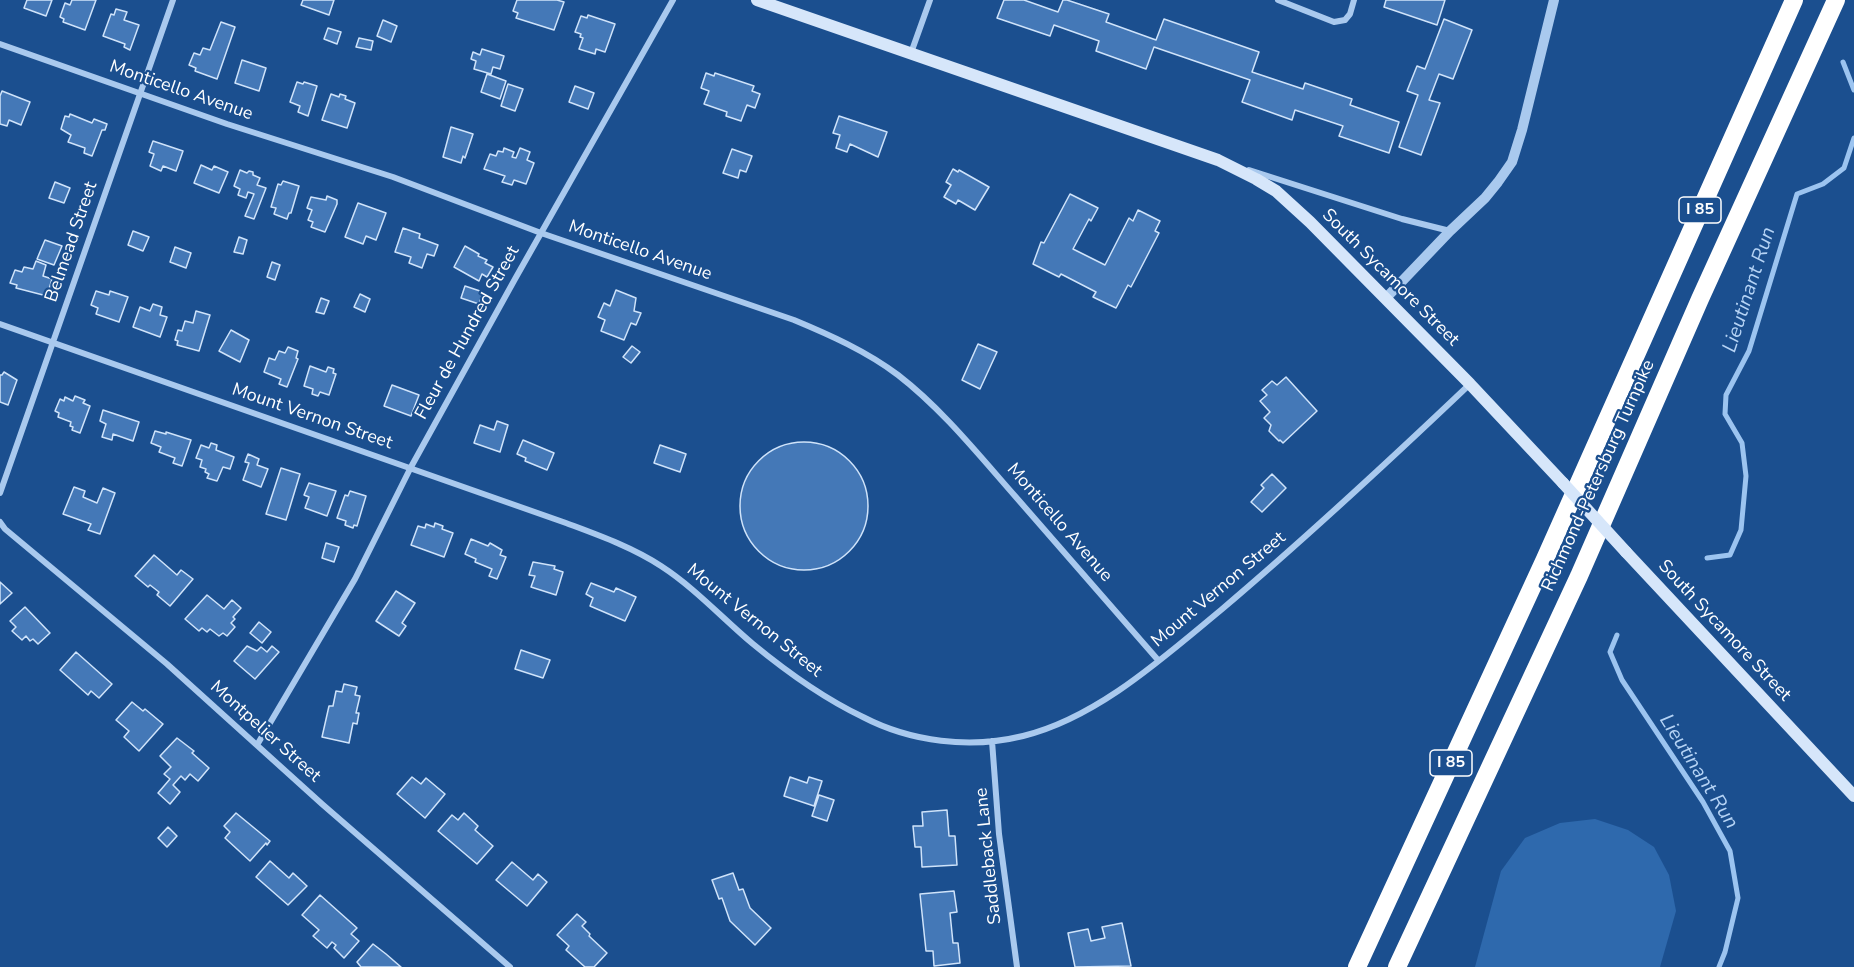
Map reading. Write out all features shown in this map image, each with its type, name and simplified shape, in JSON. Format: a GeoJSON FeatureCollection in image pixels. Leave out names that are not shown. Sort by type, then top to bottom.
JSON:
{"type":"FeatureCollection","features":[{"type":"Feature","properties":{"kind":"highway","name":"Richmond-Petersburg Turnpike"},"geometry":{"type":"LineString","coordinates":[[1358,967],[1540,570],[1794,0]]}},
{"type":"Feature","properties":{"kind":"highway","name":"Richmond-Petersburg Turnpike"},"geometry":{"type":"LineString","coordinates":[[1396,967],[1579,576],[1836,0]]}},
{"type":"Feature","properties":{"kind":"main road","name":"South Sycamore Street"},"geometry":{"type":"LineString","coordinates":[[757,0],[1218,160],[1276,191],[1386,298],[1538,455],[1854,796]]}},
{"type":"Feature","properties":{"kind":"street","name":"Belmead Street"},"geometry":{"type":"LineString","coordinates":[[0,493],[173,0]]}},
{"type":"Feature","properties":{"kind":"street","name":"Fleur de Hundred Street"},"geometry":{"type":"LineString","coordinates":[[257,745],[355,579],[411,467],[673,0]]}},
{"type":"Feature","properties":{"kind":"street"},"geometry":{"type":"LineString","coordinates":[[911,53],[930,0]]}},
{"type":"Feature","properties":{"kind":"street"},"geometry":{"type":"LineString","coordinates":[[1278,0],[1334,22],[1345,20],[1350,14],[1354,0]]}},
{"type":"Feature","properties":{"kind":"street"},"geometry":{"type":"LineString","coordinates":[[1386,298],[1492,190],[1512,162],[1554,0]]}},
{"type":"Feature","properties":{"kind":"street","name":"Monticello Avenue"},"geometry":{"type":"LineString","coordinates":[[0,44],[227,124],[393,177],[541,233],[794,320],[844,342],[897,374],[931,403],[1158,660]]}},
{"type":"Feature","properties":{"kind":"street"},"geometry":{"type":"LineString","coordinates":[[1218,160],[1402,219],[1450,231]]}},
{"type":"Feature","properties":{"kind":"street","name":"Mount Vernon Street"},"geometry":{"type":"LineString","coordinates":[[0,324],[411,467],[566,523],[643,555],[692,588],[752,643],[787,671],[834,702],[866,719],[906,734],[936,741],[992,741],[1023,736],[1051,727],[1117,692],[1278,562],[1470,384]]}},
{"type":"Feature","properties":{"kind":"street","name":"Montpelier Street"},"geometry":{"type":"LineString","coordinates":[[0,522],[5,529],[167,664],[510,967]]}},
{"type":"Feature","properties":{"kind":"street","name":"Saddleback Lane"},"geometry":{"type":"LineString","coordinates":[[992,741],[999,834],[1017,967]]}},
{"type":"Feature","properties":{"kind":"shaded area"},"geometry":{"type":"Polygon","coordinates":[[[1595,819],[1628,830],[1654,847],[1669,875],[1676,911],[1660,967],[1475,967],[1501,871],[1525,838],[1560,823],[1595,819]]]}},
{"type":"Feature","properties":{"kind":"building"},"geometry":{"type":"Polygon","coordinates":[[[27,0],[52,0],[46,16],[24,8],[27,0]]]}},
{"type":"Feature","properties":{"kind":"building"},"geometry":{"type":"Polygon","coordinates":[[[72,0],[96,0],[85,30],[63,22],[64,19],[60,17],[65,3],[70,5],[72,0]]]}},
{"type":"Feature","properties":{"kind":"building"},"geometry":{"type":"Polygon","coordinates":[[[303,0],[334,0],[329,15],[301,5],[303,0]]]}},
{"type":"Feature","properties":{"kind":"building"},"geometry":{"type":"Polygon","coordinates":[[[517,0],[564,2],[554,30],[516,18],[518,13],[513,11],[517,0]]]}},
{"type":"Feature","properties":{"kind":"building"},"geometry":{"type":"Polygon","coordinates":[[[1004,0],[1024,0],[1058,12],[1063,0],[1067,0],[1109,14],[1106,22],[1156,40],[1164,19],[1259,52],[1252,72],[1303,89],[1305,83],[1352,99],[1350,105],[1399,122],[1389,153],[1339,136],[1343,126],[1295,110],[1292,120],[1242,102],[1250,80],[1154,47],[1146,69],[1096,51],[1099,41],[1054,25],[1050,36],[997,18],[1004,0]]]}},
{"type":"Feature","properties":{"kind":"building"},"geometry":{"type":"Polygon","coordinates":[[[1386,0],[1445,0],[1437,25],[1384,7],[1386,0]]]}},
{"type":"Feature","properties":{"kind":"building"},"geometry":{"type":"Polygon","coordinates":[[[116,9],[127,12],[124,20],[139,25],[130,50],[124,47],[125,44],[103,36],[111,14],[114,15],[116,9]]]}},
{"type":"Feature","properties":{"kind":"building"},"geometry":{"type":"Polygon","coordinates":[[[588,15],[615,24],[605,52],[596,49],[595,54],[579,49],[583,38],[580,37],[581,34],[575,32],[581,16],[587,18],[588,15]]]}},
{"type":"Feature","properties":{"kind":"building"},"geometry":{"type":"Polygon","coordinates":[[[1444,19],[1472,30],[1453,79],[1439,74],[1429,100],[1440,103],[1421,155],[1399,147],[1418,95],[1407,91],[1417,66],[1425,69],[1444,19]]]}},
{"type":"Feature","properties":{"kind":"building"},"geometry":{"type":"Polygon","coordinates":[[[383,20],[397,26],[391,42],[377,36],[383,20]]]}},
{"type":"Feature","properties":{"kind":"building"},"geometry":{"type":"Polygon","coordinates":[[[221,22],[235,27],[217,79],[195,71],[196,68],[189,65],[194,53],[200,55],[203,48],[210,50],[221,22]]]}},
{"type":"Feature","properties":{"kind":"building"},"geometry":{"type":"Polygon","coordinates":[[[328,28],[341,32],[337,44],[324,39],[328,28]]]}},
{"type":"Feature","properties":{"kind":"building"},"geometry":{"type":"Polygon","coordinates":[[[359,38],[373,41],[371,50],[356,47],[359,38]]]}},
{"type":"Feature","properties":{"kind":"building"},"geometry":{"type":"Polygon","coordinates":[[[482,49],[504,56],[500,69],[493,67],[491,74],[474,69],[476,61],[471,59],[473,52],[480,55],[482,49]]]}},
{"type":"Feature","properties":{"kind":"building"},"geometry":{"type":"Polygon","coordinates":[[[242,60],[266,68],[259,91],[235,83],[242,60]]]}},
{"type":"Feature","properties":{"kind":"building"},"geometry":{"type":"Polygon","coordinates":[[[706,73],[714,76],[715,73],[754,86],[752,91],[760,94],[755,108],[747,105],[741,121],[726,116],[727,112],[704,104],[709,91],[701,88],[706,73]]]}},
{"type":"Feature","properties":{"kind":"building"},"geometry":{"type":"Polygon","coordinates":[[[487,74],[506,81],[500,99],[481,92],[487,74]]]}},
{"type":"Feature","properties":{"kind":"building"},"geometry":{"type":"Polygon","coordinates":[[[297,82],[317,86],[308,116],[298,112],[300,106],[290,102],[297,82]]]}},
{"type":"Feature","properties":{"kind":"building"},"geometry":{"type":"Polygon","coordinates":[[[508,84],[523,89],[515,111],[501,106],[508,84]]]}},
{"type":"Feature","properties":{"kind":"building"},"geometry":{"type":"Polygon","coordinates":[[[575,86],[594,93],[588,109],[569,102],[575,86]]]}},
{"type":"Feature","properties":{"kind":"building"},"geometry":{"type":"Polygon","coordinates":[[[2,91],[30,102],[21,125],[9,120],[7,126],[0,124],[2,91]]]}},
{"type":"Feature","properties":{"kind":"building"},"geometry":{"type":"Polygon","coordinates":[[[331,94],[339,97],[340,94],[346,96],[345,99],[355,103],[347,128],[322,120],[331,94]]]}},
{"type":"Feature","properties":{"kind":"building"},"geometry":{"type":"Polygon","coordinates":[[[70,114],[92,123],[94,119],[107,124],[105,130],[102,130],[92,156],[84,153],[85,148],[68,142],[71,135],[61,129],[65,116],[69,117],[70,114]]]}},
{"type":"Feature","properties":{"kind":"building"},"geometry":{"type":"Polygon","coordinates":[[[839,116],[887,132],[878,157],[850,144],[847,152],[836,148],[840,135],[833,133],[839,116]]]}},
{"type":"Feature","properties":{"kind":"building"},"geometry":{"type":"Polygon","coordinates":[[[451,127],[473,134],[461,163],[443,157],[451,127]]]}},
{"type":"Feature","properties":{"kind":"building"},"geometry":{"type":"Polygon","coordinates":[[[153,141],[183,151],[176,171],[163,166],[161,171],[150,166],[154,154],[149,152],[153,141]]]}},
{"type":"Feature","properties":{"kind":"building"},"geometry":{"type":"Polygon","coordinates":[[[504,148],[514,152],[512,157],[516,158],[520,148],[530,152],[527,160],[534,163],[526,184],[514,180],[512,185],[502,182],[505,176],[484,169],[490,154],[496,156],[498,151],[503,152],[504,148]]]}},
{"type":"Feature","properties":{"kind":"building"},"geometry":{"type":"Polygon","coordinates":[[[732,149],[752,156],[746,172],[740,170],[738,178],[723,173],[732,149]]]}},
{"type":"Feature","properties":{"kind":"building"},"geometry":{"type":"Polygon","coordinates":[[[201,165],[212,170],[214,166],[228,172],[219,193],[194,183],[201,165]]]}},
{"type":"Feature","properties":{"kind":"building"},"geometry":{"type":"Polygon","coordinates":[[[953,169],[989,187],[975,210],[958,200],[956,204],[944,197],[951,185],[946,182],[953,169]]]}},
{"type":"Feature","properties":{"kind":"building"},"geometry":{"type":"Polygon","coordinates":[[[240,170],[247,173],[253,172],[253,175],[260,178],[257,185],[266,188],[254,219],[245,216],[254,194],[248,192],[246,198],[238,195],[240,189],[234,186],[240,170]]]}},
{"type":"Feature","properties":{"kind":"building"},"geometry":{"type":"Polygon","coordinates":[[[283,181],[299,186],[287,219],[274,214],[276,208],[271,207],[278,184],[281,185],[283,181]]]}},
{"type":"Feature","properties":{"kind":"building"},"geometry":{"type":"Polygon","coordinates":[[[55,182],[70,188],[64,203],[49,198],[55,182]]]}},
{"type":"Feature","properties":{"kind":"building"},"geometry":{"type":"Polygon","coordinates":[[[1070,194],[1098,208],[1091,221],[1089,219],[1073,249],[1105,265],[1129,218],[1133,221],[1138,210],[1160,221],[1155,231],[1159,233],[1131,287],[1128,285],[1116,308],[1093,297],[1096,292],[1061,274],[1059,277],[1033,264],[1041,242],[1044,243],[1070,194]]]}},
{"type":"Feature","properties":{"kind":"building"},"geometry":{"type":"Polygon","coordinates":[[[327,196],[337,200],[337,204],[325,232],[311,227],[313,222],[308,220],[312,210],[307,208],[311,197],[326,200],[327,196]]]}},
{"type":"Feature","properties":{"kind":"building"},"geometry":{"type":"Polygon","coordinates":[[[358,203],[386,213],[376,240],[366,236],[363,244],[345,237],[358,203]]]}},
{"type":"Feature","properties":{"kind":"building"},"geometry":{"type":"Polygon","coordinates":[[[403,228],[420,234],[419,238],[438,245],[434,256],[427,254],[422,268],[409,263],[411,257],[395,252],[403,228]]]}},
{"type":"Feature","properties":{"kind":"building"},"geometry":{"type":"Polygon","coordinates":[[[133,231],[149,237],[143,251],[128,245],[133,231]]]}},
{"type":"Feature","properties":{"kind":"building"},"geometry":{"type":"Polygon","coordinates":[[[239,237],[247,240],[243,254],[234,252],[239,237]]]}},
{"type":"Feature","properties":{"kind":"building"},"geometry":{"type":"Polygon","coordinates":[[[45,240],[62,246],[54,265],[37,259],[45,240]]]}},
{"type":"Feature","properties":{"kind":"building"},"geometry":{"type":"Polygon","coordinates":[[[465,246],[487,260],[485,263],[493,267],[487,277],[482,274],[479,281],[454,267],[465,246]]]}},
{"type":"Feature","properties":{"kind":"building"},"geometry":{"type":"Polygon","coordinates":[[[175,247],[191,253],[186,268],[170,262],[175,247]]]}},
{"type":"Feature","properties":{"kind":"building"},"geometry":{"type":"Polygon","coordinates":[[[36,261],[46,265],[43,276],[52,279],[47,296],[16,288],[17,285],[10,283],[15,270],[22,272],[24,267],[33,269],[36,261]]]}},
{"type":"Feature","properties":{"kind":"building"},"geometry":{"type":"Polygon","coordinates":[[[272,262],[280,265],[275,280],[267,277],[272,262]]]}},
{"type":"Feature","properties":{"kind":"building"},"geometry":{"type":"Polygon","coordinates":[[[465,286],[483,292],[479,304],[461,298],[465,286]]]}},
{"type":"Feature","properties":{"kind":"building"},"geometry":{"type":"Polygon","coordinates":[[[616,290],[636,298],[634,311],[641,313],[636,325],[631,323],[624,340],[601,331],[605,320],[598,317],[604,303],[610,306],[616,290]]]}},
{"type":"Feature","properties":{"kind":"building"},"geometry":{"type":"Polygon","coordinates":[[[96,291],[109,295],[110,291],[128,297],[119,322],[96,314],[98,308],[91,305],[96,291]]]}},
{"type":"Feature","properties":{"kind":"building"},"geometry":{"type":"Polygon","coordinates":[[[360,294],[370,299],[365,312],[354,307],[360,294]]]}},
{"type":"Feature","properties":{"kind":"building"},"geometry":{"type":"Polygon","coordinates":[[[321,298],[329,301],[324,314],[316,312],[321,298]]]}},
{"type":"Feature","properties":{"kind":"building"},"geometry":{"type":"Polygon","coordinates":[[[153,304],[162,307],[160,315],[167,317],[160,337],[133,327],[140,307],[150,311],[153,304]]]}},
{"type":"Feature","properties":{"kind":"building"},"geometry":{"type":"Polygon","coordinates":[[[196,311],[210,315],[199,351],[177,345],[178,341],[175,340],[178,330],[182,331],[185,321],[193,323],[196,311]]]}},
{"type":"Feature","properties":{"kind":"building"},"geometry":{"type":"Polygon","coordinates":[[[231,330],[249,340],[240,362],[219,351],[231,330]]]}},
{"type":"Feature","properties":{"kind":"building"},"geometry":{"type":"Polygon","coordinates":[[[978,344],[997,352],[980,389],[962,380],[978,344]]]}},
{"type":"Feature","properties":{"kind":"building"},"geometry":{"type":"Polygon","coordinates":[[[632,346],[640,352],[631,363],[623,357],[632,346]]]}},
{"type":"Feature","properties":{"kind":"building"},"geometry":{"type":"Polygon","coordinates":[[[288,347],[298,351],[296,358],[298,359],[287,387],[279,384],[281,379],[264,372],[269,358],[275,360],[279,351],[285,353],[288,347]]]}},
{"type":"Feature","properties":{"kind":"building"},"geometry":{"type":"Polygon","coordinates":[[[310,366],[326,372],[328,367],[334,369],[333,373],[336,374],[329,395],[320,392],[318,396],[312,394],[313,389],[304,386],[310,366]]]}},
{"type":"Feature","properties":{"kind":"building"},"geometry":{"type":"Polygon","coordinates":[[[4,372],[17,380],[8,405],[0,402],[0,375],[4,372]]]}},
{"type":"Feature","properties":{"kind":"building"},"geometry":{"type":"Polygon","coordinates":[[[1286,377],[1317,411],[1283,443],[1269,431],[1271,425],[1264,418],[1270,412],[1260,401],[1267,395],[1262,390],[1272,381],[1277,385],[1286,377]]]}},
{"type":"Feature","properties":{"kind":"building"},"geometry":{"type":"Polygon","coordinates":[[[392,385],[419,395],[411,416],[384,406],[392,385]]]}},
{"type":"Feature","properties":{"kind":"building"},"geometry":{"type":"Polygon","coordinates":[[[75,396],[85,400],[83,403],[90,406],[80,433],[72,430],[71,422],[58,417],[59,413],[55,411],[60,399],[64,401],[65,397],[73,401],[75,396]]]}},
{"type":"Feature","properties":{"kind":"building"},"geometry":{"type":"Polygon","coordinates":[[[103,410],[139,422],[133,441],[113,434],[112,440],[102,437],[106,424],[100,421],[103,410]]]}},
{"type":"Feature","properties":{"kind":"building"},"geometry":{"type":"Polygon","coordinates":[[[497,421],[508,425],[500,452],[474,443],[480,425],[494,430],[497,421]]]}},
{"type":"Feature","properties":{"kind":"building"},"geometry":{"type":"Polygon","coordinates":[[[155,431],[191,440],[182,466],[173,463],[175,458],[159,452],[161,447],[151,443],[155,431]]]}},
{"type":"Feature","properties":{"kind":"building"},"geometry":{"type":"Polygon","coordinates":[[[523,440],[554,453],[547,470],[525,461],[526,458],[517,454],[523,440]]]}},
{"type":"Feature","properties":{"kind":"building"},"geometry":{"type":"Polygon","coordinates":[[[804,442],[829,447],[849,461],[863,481],[868,506],[863,531],[849,551],[829,565],[804,570],[779,565],[759,551],[745,531],[740,506],[745,481],[759,461],[779,447],[804,442]]]}},
{"type":"Feature","properties":{"kind":"building"},"geometry":{"type":"Polygon","coordinates":[[[211,443],[217,445],[216,450],[234,457],[230,469],[223,467],[217,481],[207,478],[209,474],[205,472],[206,469],[200,467],[202,460],[196,458],[201,445],[209,448],[211,443]]]}},
{"type":"Feature","properties":{"kind":"building"},"geometry":{"type":"Polygon","coordinates":[[[660,445],[686,454],[680,472],[654,463],[660,445]]]}},
{"type":"Feature","properties":{"kind":"building"},"geometry":{"type":"Polygon","coordinates":[[[248,454],[259,459],[257,465],[268,469],[261,487],[243,480],[249,463],[245,462],[248,454]]]}},
{"type":"Feature","properties":{"kind":"building"},"geometry":{"type":"Polygon","coordinates":[[[281,468],[300,474],[286,520],[266,514],[281,468]]]}},
{"type":"Feature","properties":{"kind":"building"},"geometry":{"type":"Polygon","coordinates":[[[1272,474],[1286,488],[1262,512],[1251,502],[1264,488],[1261,485],[1272,474]]]}},
{"type":"Feature","properties":{"kind":"building"},"geometry":{"type":"Polygon","coordinates":[[[309,483],[336,491],[327,516],[305,508],[309,497],[304,495],[309,483]]]}},
{"type":"Feature","properties":{"kind":"building"},"geometry":{"type":"Polygon","coordinates":[[[74,487],[85,491],[83,497],[97,503],[103,488],[115,493],[100,534],[88,530],[91,524],[63,514],[74,487]]]}},
{"type":"Feature","properties":{"kind":"building"},"geometry":{"type":"Polygon","coordinates":[[[350,491],[366,496],[357,526],[354,525],[353,528],[345,525],[346,521],[337,518],[345,495],[348,496],[350,491]]]}},
{"type":"Feature","properties":{"kind":"building"},"geometry":{"type":"Polygon","coordinates":[[[435,523],[443,526],[442,529],[453,533],[444,557],[411,545],[418,526],[425,528],[426,524],[434,527],[435,523]]]}},
{"type":"Feature","properties":{"kind":"building"},"geometry":{"type":"Polygon","coordinates":[[[471,539],[488,546],[490,543],[502,550],[500,555],[506,557],[497,579],[489,576],[492,569],[475,562],[476,559],[465,554],[471,539]]]}},
{"type":"Feature","properties":{"kind":"building"},"geometry":{"type":"Polygon","coordinates":[[[326,543],[339,547],[334,562],[322,558],[326,543]]]}},
{"type":"Feature","properties":{"kind":"building"},"geometry":{"type":"Polygon","coordinates":[[[154,555],[177,575],[181,570],[193,579],[170,606],[157,595],[159,592],[150,585],[148,587],[135,576],[154,555]]]}},
{"type":"Feature","properties":{"kind":"building"},"geometry":{"type":"Polygon","coordinates":[[[533,562],[555,566],[554,569],[563,572],[556,595],[531,587],[535,576],[529,575],[533,562]]]}},
{"type":"Feature","properties":{"kind":"building"},"geometry":{"type":"Polygon","coordinates":[[[0,582],[12,593],[0,604],[0,582]]]}},
{"type":"Feature","properties":{"kind":"building"},"geometry":{"type":"Polygon","coordinates":[[[591,583],[614,592],[616,588],[636,597],[625,621],[590,606],[593,598],[586,594],[591,583]]]}},
{"type":"Feature","properties":{"kind":"building"},"geometry":{"type":"Polygon","coordinates":[[[396,591],[415,603],[402,623],[406,626],[399,636],[376,621],[396,591]]]}},
{"type":"Feature","properties":{"kind":"building"},"geometry":{"type":"Polygon","coordinates":[[[207,595],[224,609],[232,600],[241,608],[231,623],[235,627],[227,636],[223,633],[219,636],[210,629],[207,632],[202,628],[199,631],[185,619],[207,595]]]}},
{"type":"Feature","properties":{"kind":"building"},"geometry":{"type":"Polygon","coordinates":[[[25,607],[50,633],[38,644],[33,639],[30,641],[26,636],[22,640],[12,631],[16,627],[10,621],[25,607]]]}},
{"type":"Feature","properties":{"kind":"building"},"geometry":{"type":"Polygon","coordinates":[[[259,622],[271,632],[262,643],[250,633],[259,622]]]}},
{"type":"Feature","properties":{"kind":"building"},"geometry":{"type":"Polygon","coordinates":[[[247,646],[257,651],[261,647],[267,652],[272,646],[279,652],[255,679],[234,661],[247,646]]]}},
{"type":"Feature","properties":{"kind":"building"},"geometry":{"type":"Polygon","coordinates":[[[521,650],[550,660],[543,678],[515,669],[521,650]]]}},
{"type":"Feature","properties":{"kind":"building"},"geometry":{"type":"Polygon","coordinates":[[[76,652],[112,684],[99,698],[91,691],[88,695],[60,670],[76,652]]]}},
{"type":"Feature","properties":{"kind":"building"},"geometry":{"type":"Polygon","coordinates":[[[344,684],[357,687],[355,695],[360,696],[356,713],[359,713],[357,724],[353,723],[349,743],[322,737],[329,706],[333,706],[336,691],[342,692],[344,684]]]}},
{"type":"Feature","properties":{"kind":"building"},"geometry":{"type":"Polygon","coordinates":[[[132,702],[143,711],[145,709],[163,724],[139,751],[124,737],[129,731],[116,720],[132,702]]]}},
{"type":"Feature","properties":{"kind":"building"},"geometry":{"type":"Polygon","coordinates":[[[177,738],[194,751],[192,753],[209,768],[198,781],[190,774],[185,780],[181,776],[173,785],[180,792],[170,804],[158,793],[170,779],[164,774],[171,767],[160,756],[177,738]]]}},
{"type":"Feature","properties":{"kind":"building"},"geometry":{"type":"Polygon","coordinates":[[[412,777],[421,784],[426,778],[445,794],[425,818],[397,794],[412,777]]]}},
{"type":"Feature","properties":{"kind":"building"},"geometry":{"type":"Polygon","coordinates":[[[790,777],[807,783],[809,777],[822,781],[814,806],[784,796],[790,777]]]}},
{"type":"Feature","properties":{"kind":"building"},"geometry":{"type":"Polygon","coordinates":[[[819,795],[834,800],[827,821],[812,816],[819,795]]]}},
{"type":"Feature","properties":{"kind":"building"},"geometry":{"type":"Polygon","coordinates":[[[947,810],[949,836],[955,836],[957,865],[922,867],[921,847],[915,847],[913,826],[923,826],[922,812],[947,810]]]}},
{"type":"Feature","properties":{"kind":"building"},"geometry":{"type":"Polygon","coordinates":[[[236,813],[270,841],[250,861],[225,838],[230,832],[224,826],[236,813]]]}},
{"type":"Feature","properties":{"kind":"building"},"geometry":{"type":"Polygon","coordinates":[[[464,813],[478,826],[475,830],[493,846],[477,864],[438,831],[452,815],[458,820],[464,813]]]}},
{"type":"Feature","properties":{"kind":"building"},"geometry":{"type":"Polygon","coordinates":[[[168,827],[177,836],[167,847],[158,838],[168,827]]]}},
{"type":"Feature","properties":{"kind":"building"},"geometry":{"type":"Polygon","coordinates":[[[270,861],[289,878],[293,873],[307,886],[288,905],[256,877],[270,861]]]}},
{"type":"Feature","properties":{"kind":"building"},"geometry":{"type":"Polygon","coordinates":[[[512,862],[533,880],[538,874],[547,882],[527,906],[496,880],[512,862]]]}},
{"type":"Feature","properties":{"kind":"building"},"geometry":{"type":"Polygon","coordinates":[[[733,873],[739,890],[743,889],[750,908],[771,928],[755,945],[730,921],[722,898],[719,899],[712,880],[733,873]]]}},
{"type":"Feature","properties":{"kind":"building"},"geometry":{"type":"Polygon","coordinates":[[[954,891],[957,912],[950,913],[953,943],[958,943],[960,963],[934,966],[933,951],[926,951],[920,894],[954,891]]]}},
{"type":"Feature","properties":{"kind":"building"},"geometry":{"type":"Polygon","coordinates":[[[320,895],[357,928],[351,934],[359,941],[344,958],[334,948],[336,945],[332,942],[327,948],[313,936],[319,930],[302,915],[320,895]]]}},
{"type":"Feature","properties":{"kind":"building"},"geometry":{"type":"Polygon","coordinates":[[[577,914],[586,922],[582,926],[590,934],[589,936],[607,953],[594,967],[585,967],[566,950],[569,946],[557,935],[577,914]]]}},
{"type":"Feature","properties":{"kind":"building"},"geometry":{"type":"Polygon","coordinates":[[[1122,923],[1131,966],[1075,967],[1068,933],[1088,929],[1091,941],[1105,938],[1102,927],[1122,923]]]}},
{"type":"Feature","properties":{"kind":"building"},"geometry":{"type":"Polygon","coordinates":[[[373,944],[401,967],[361,967],[357,962],[373,944]]]}},
{"type":"Feature","properties":{"kind":"waterway","name":"Lieutinant Run"},"geometry":{"type":"LineString","coordinates":[[1843,62],[1854,90]]}},
{"type":"Feature","properties":{"kind":"waterway","name":"Lieutinant Run"},"geometry":{"type":"LineString","coordinates":[[1707,558],[1730,555],[1741,530],[1746,476],[1742,443],[1725,414],[1726,395],[1749,351],[1797,194],[1823,184],[1844,168],[1854,138]]}},
{"type":"Feature","properties":{"kind":"waterway","name":"Lieutinant Run"},"geometry":{"type":"LineString","coordinates":[[1617,635],[1610,652],[1622,680],[1703,802],[1730,851],[1738,898],[1725,952],[1719,967]]}}]}
